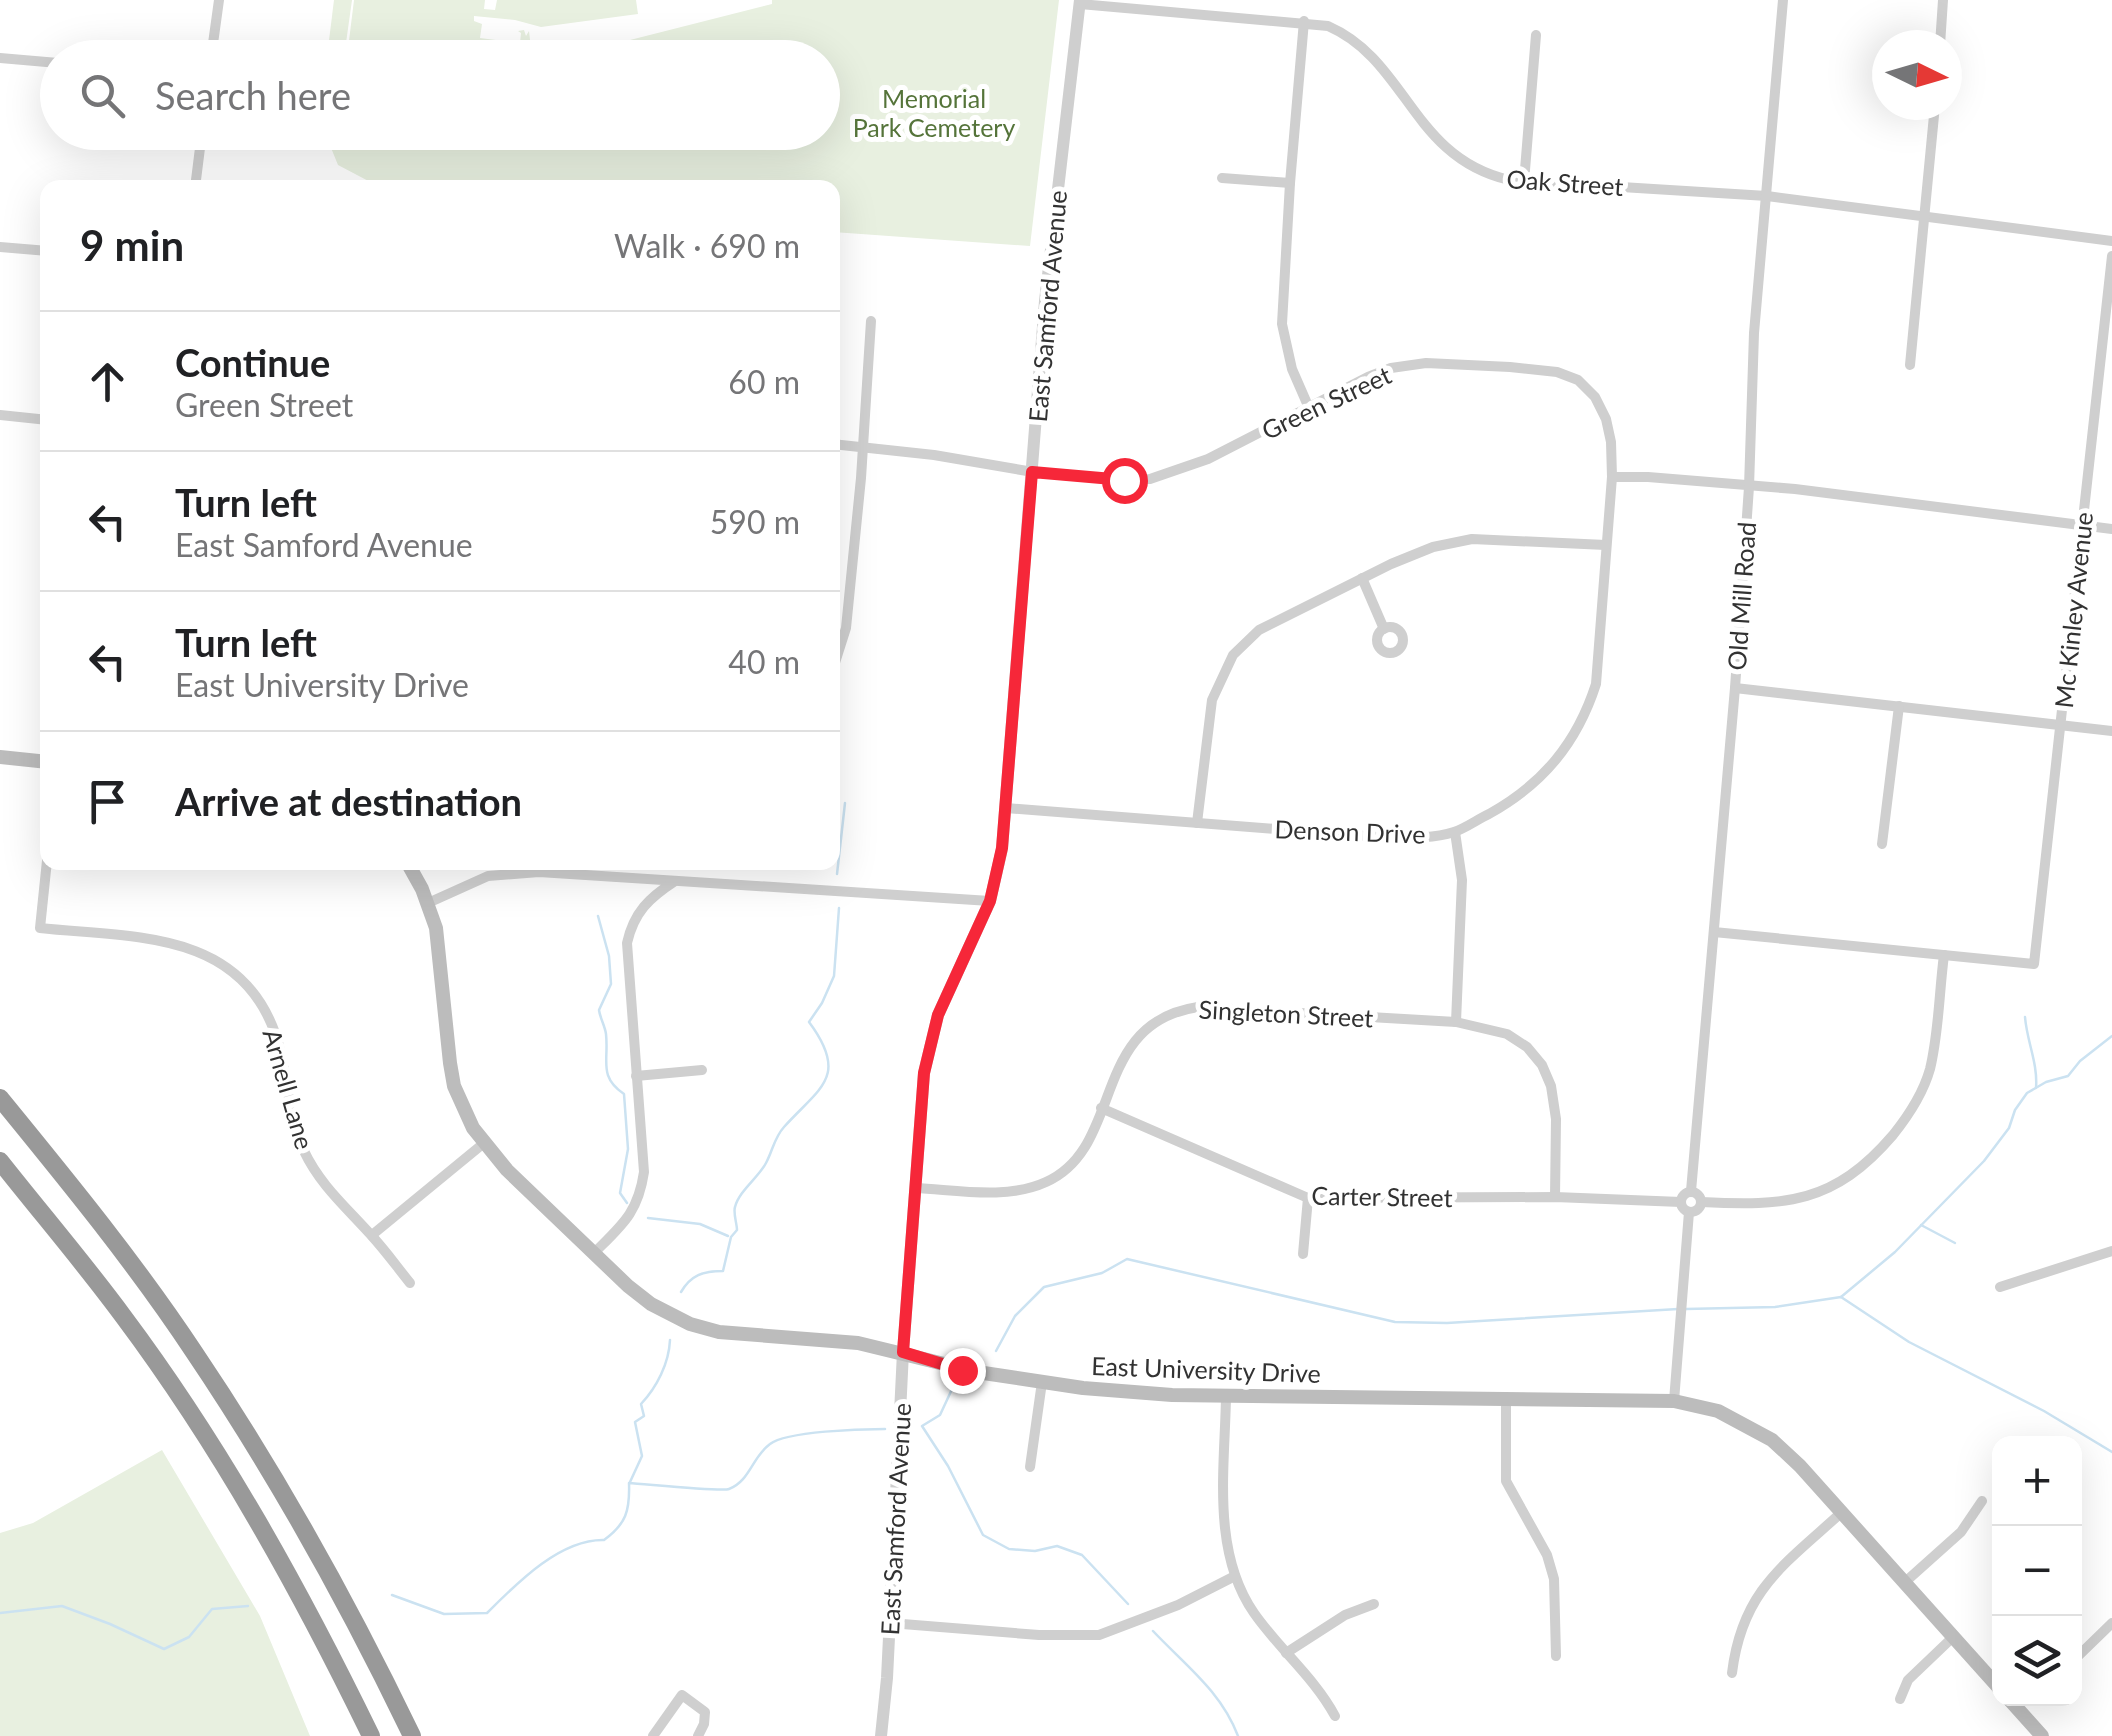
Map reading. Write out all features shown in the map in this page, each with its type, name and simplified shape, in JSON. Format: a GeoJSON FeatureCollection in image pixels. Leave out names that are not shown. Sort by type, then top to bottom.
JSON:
{"type":"FeatureCollection","features":[{"type":"Feature","properties":{"kind":"highway"},"geometry":{"type":"LineString","coordinates":[[0,1098],[146,1282],[254,1444],[326,1566],[412,1736]]}},
{"type":"Feature","properties":{"kind":"highway"},"geometry":{"type":"LineString","coordinates":[[0,1161],[124,1317],[209,1441],[280,1559],[371,1736]]}},
{"type":"Feature","properties":{"kind":"main road"},"geometry":{"type":"LineString","coordinates":[[0,757],[40,761]]}},
{"type":"Feature","properties":{"kind":"main road","name":"East University Drive"},"geometry":{"type":"LineString","coordinates":[[411,870],[428,903],[438,940],[454,1086],[463,1108],[484,1143],[650,1304],[704,1329],[734,1335],[858,1343],[962,1370],[1136,1393],[1674,1400],[1718,1411],[1772,1440],[1842,1512],[1992,1681]]}},
{"type":"Feature","properties":{"kind":"main road"},"geometry":{"type":"LineString","coordinates":[[2015,1706],[2042,1736]]}},
{"type":"Feature","properties":{"kind":"street"},"geometry":{"type":"LineString","coordinates":[[213,40],[219,0]]}},
{"type":"Feature","properties":{"kind":"street","name":"Old Mill Road"},"geometry":{"type":"LineString","coordinates":[[1691,1192],[1735,688],[1749,486],[1754,333],[1783,0]]}},
{"type":"Feature","properties":{"kind":"street"},"geometry":{"type":"LineString","coordinates":[[1941,30],[1943,0]]}},
{"type":"Feature","properties":{"kind":"street","name":"Oak Street"},"geometry":{"type":"LineString","coordinates":[[1080,2],[1304,21],[1341,31],[1362,47],[1429,133],[1465,164],[1486,175],[1524,182],[1767,196],[2112,241]]}},
{"type":"Feature","properties":{"kind":"street","name":"East Samford Avenue"},"geometry":{"type":"LineString","coordinates":[[881,1736],[924,1073],[952,982],[990,901],[1002,848],[1045,301],[1080,2]]}},
{"type":"Feature","properties":{"kind":"street"},"geometry":{"type":"LineString","coordinates":[[1304,21],[1282,324],[1285,347],[1309,408]]}},
{"type":"Feature","properties":{"kind":"street"},"geometry":{"type":"LineString","coordinates":[[1524,182],[1536,35]]}},
{"type":"Feature","properties":{"kind":"street"},"geometry":{"type":"LineString","coordinates":[[0,58],[40,61]]}},
{"type":"Feature","properties":{"kind":"street"},"geometry":{"type":"LineString","coordinates":[[1910,365],[1934,120]]}},
{"type":"Feature","properties":{"kind":"street"},"geometry":{"type":"LineString","coordinates":[[197,180],[200,150]]}},
{"type":"Feature","properties":{"kind":"street"},"geometry":{"type":"LineString","coordinates":[[1222,178],[1290,182]]}},
{"type":"Feature","properties":{"kind":"street"},"geometry":{"type":"LineString","coordinates":[[0,247],[40,250]]}},
{"type":"Feature","properties":{"kind":"street","name":"Mc Kinley Avenue"},"geometry":{"type":"LineString","coordinates":[[1944,955],[2034,964],[2112,256]]}},
{"type":"Feature","properties":{"kind":"street"},"geometry":{"type":"LineString","coordinates":[[840,647],[846,628],[871,321]]}},
{"type":"Feature","properties":{"kind":"street","name":"Green Street"},"geometry":{"type":"LineString","coordinates":[[840,445],[1032,472],[1150,479],[1208,459],[1391,368],[1438,363],[1557,372],[1578,380],[1595,397],[1606,419],[1612,477]]}},
{"type":"Feature","properties":{"kind":"street"},"geometry":{"type":"LineString","coordinates":[[0,415],[40,419]]}},
{"type":"Feature","properties":{"kind":"street"},"geometry":{"type":"LineString","coordinates":[[1612,477],[1648,476],[1795,489],[2112,528]]}},
{"type":"Feature","properties":{"kind":"street","name":"Denson Drive"},"geometry":{"type":"LineString","coordinates":[[1006,808],[1392,838],[1455,832],[1512,801],[1534,785],[1567,749],[1589,707],[1598,666],[1612,477]]}},
{"type":"Feature","properties":{"kind":"street"},"geometry":{"type":"LineString","coordinates":[[1197,823],[1212,700],[1233,655],[1259,630],[1422,551],[1472,539],[1606,546]]}},
{"type":"Feature","properties":{"kind":"street"},"geometry":{"type":"LineString","coordinates":[[1362,578],[1384,629]]}},
{"type":"Feature","properties":{"kind":"street"},"geometry":{"type":"LineString","coordinates":[[1735,688],[2112,732]]}},
{"type":"Feature","properties":{"kind":"street"},"geometry":{"type":"LineString","coordinates":[[1882,844],[1898,706]]}},
{"type":"Feature","properties":{"kind":"street"},"geometry":{"type":"LineString","coordinates":[[1455,832],[1462,880],[1456,1022]]}},
{"type":"Feature","properties":{"kind":"street","name":"Arnell Lane"},"geometry":{"type":"LineString","coordinates":[[46,870],[40,928],[174,943],[208,954],[246,982],[276,1034],[289,1105],[304,1150],[337,1200],[410,1282]]}},
{"type":"Feature","properties":{"kind":"street"},"geometry":{"type":"LineString","coordinates":[[428,903],[488,876],[514,872],[990,901]]}},
{"type":"Feature","properties":{"kind":"street"},"geometry":{"type":"LineString","coordinates":[[594,1253],[630,1217],[640,1196],[644,1172],[627,944],[640,910],[676,881]]}},
{"type":"Feature","properties":{"kind":"street"},"geometry":{"type":"LineString","coordinates":[[1701,1202],[1761,1205],[1800,1199],[1823,1191],[1870,1161],[1907,1118],[1929,1073],[1944,955],[1714,932]]}},
{"type":"Feature","properties":{"kind":"street","name":"Singleton Street"},"geometry":{"type":"LineString","coordinates":[[916,1188],[999,1192],[1045,1183],[1066,1169],[1083,1150],[1130,1047],[1144,1027],[1174,1010],[1198,1006],[1456,1022],[1507,1034],[1542,1065],[1552,1086],[1555,1197]]}},
{"type":"Feature","properties":{"kind":"street"},"geometry":{"type":"LineString","coordinates":[[636,1076],[702,1070]]}},
{"type":"Feature","properties":{"kind":"street","name":"Carter Street"},"geometry":{"type":"LineString","coordinates":[[1100,1108],[1308,1198],[1555,1197],[1680,1202]]}},
{"type":"Feature","properties":{"kind":"street"},"geometry":{"type":"LineString","coordinates":[[372,1236],[484,1143]]}},
{"type":"Feature","properties":{"kind":"street"},"geometry":{"type":"LineString","coordinates":[[1691,1192],[1701,1202],[1690,1212],[1680,1202],[1682,1196],[1691,1192]]}},
{"type":"Feature","properties":{"kind":"street"},"geometry":{"type":"LineString","coordinates":[[1303,1254],[1308,1198]]}},
{"type":"Feature","properties":{"kind":"street"},"geometry":{"type":"LineString","coordinates":[[1674,1400],[1690,1212]]}},
{"type":"Feature","properties":{"kind":"street"},"geometry":{"type":"LineString","coordinates":[[2000,1287],[2112,1251]]}},
{"type":"Feature","properties":{"kind":"street"},"geometry":{"type":"LineString","coordinates":[[1030,1467],[1042,1382]]}},
{"type":"Feature","properties":{"kind":"street"},"geometry":{"type":"LineString","coordinates":[[1226,1396],[1224,1515],[1235,1576],[1253,1611],[1308,1676],[1335,1716]]}},
{"type":"Feature","properties":{"kind":"street"},"geometry":{"type":"LineString","coordinates":[[1506,1397],[1506,1481],[1547,1555],[1554,1579],[1556,1656]]}},
{"type":"Feature","properties":{"kind":"street"},"geometry":{"type":"LineString","coordinates":[[1904,1583],[1961,1532],[1982,1501]]}},
{"type":"Feature","properties":{"kind":"street"},"geometry":{"type":"LineString","coordinates":[[1732,1672],[1736,1639],[1761,1589],[1842,1512]]}},
{"type":"Feature","properties":{"kind":"street"},"geometry":{"type":"LineString","coordinates":[[890,1622],[1039,1635],[1100,1635],[1235,1576]]}},
{"type":"Feature","properties":{"kind":"street"},"geometry":{"type":"LineString","coordinates":[[1286,1653],[1345,1615],[1374,1604]]}},
{"type":"Feature","properties":{"kind":"street"},"geometry":{"type":"LineString","coordinates":[[2082,1652],[2112,1623]]}},
{"type":"Feature","properties":{"kind":"street"},"geometry":{"type":"LineString","coordinates":[[1900,1699],[1908,1680],[1952,1638]]}},
{"type":"Feature","properties":{"kind":"street"},"geometry":{"type":"LineString","coordinates":[[653,1736],[682,1696],[705,1712],[698,1736]]}},
{"type":"Feature","properties":{"kind":"green space"},"geometry":{"type":"Polygon","coordinates":[[[334,0],[352,0],[346,40],[329,40],[334,0]]]}},
{"type":"Feature","properties":{"kind":"green space"},"geometry":{"type":"Polygon","coordinates":[[[354,0],[485,0],[484,9],[495,10],[497,0],[636,0],[638,14],[541,27],[474,16],[474,21],[482,24],[480,38],[496,40],[349,40],[354,0]]]}},
{"type":"Feature","properties":{"kind":"green space","name":"Memorial Park Cemetery"},"geometry":{"type":"Polygon","coordinates":[[[772,0],[1059,0],[1030,246],[840,232],[840,180],[366,180],[338,165],[332,150],[840,150],[840,40],[630,40],[772,4],[772,0]]]}},
{"type":"Feature","properties":{"kind":"green space"},"geometry":{"type":"Polygon","coordinates":[[[524,30],[526,36],[529,31],[530,40],[520,40],[518,31],[524,30]]]}},
{"type":"Feature","properties":{"kind":"green space"},"geometry":{"type":"Polygon","coordinates":[[[162,1450],[260,1616],[310,1736],[0,1736],[0,1533],[33,1523],[162,1450]]]}},
{"type":"Feature","properties":{"kind":"waterway"},"geometry":{"type":"LineString","coordinates":[[840,847],[845,803]]}},
{"type":"Feature","properties":{"kind":"waterway"},"geometry":{"type":"LineString","coordinates":[[837,870],[837,874]]}},
{"type":"Feature","properties":{"kind":"waterway"},"geometry":{"type":"LineString","coordinates":[[681,1292],[698,1275],[723,1271],[731,1237],[737,1230],[737,1201],[763,1168],[781,1131],[825,1080],[827,1056],[809,1022],[834,976],[839,908]]}},
{"type":"Feature","properties":{"kind":"waterway"},"geometry":{"type":"LineString","coordinates":[[598,916],[609,956],[611,984],[599,1010],[606,1034],[608,1074],[624,1094],[628,1149],[620,1193],[627,1203]]}},
{"type":"Feature","properties":{"kind":"waterway"},"geometry":{"type":"LineString","coordinates":[[2025,1017],[2036,1088]]}},
{"type":"Feature","properties":{"kind":"waterway"},"geometry":{"type":"LineString","coordinates":[[1841,1297],[1895,1252],[1984,1161],[2009,1128],[2027,1093],[2068,1076],[2080,1061],[2112,1036]]}},
{"type":"Feature","properties":{"kind":"waterway"},"geometry":{"type":"LineString","coordinates":[[648,1218],[700,1224],[728,1236]]}},
{"type":"Feature","properties":{"kind":"waterway"},"geometry":{"type":"LineString","coordinates":[[1921,1225],[1955,1243]]}},
{"type":"Feature","properties":{"kind":"waterway"},"geometry":{"type":"LineString","coordinates":[[996,1351],[1015,1316],[1044,1287],[1102,1273],[1127,1259],[1395,1322],[1447,1323],[1678,1309]]}},
{"type":"Feature","properties":{"kind":"waterway"},"geometry":{"type":"LineString","coordinates":[[1686,1309],[1775,1307],[1841,1297],[1909,1342],[2044,1411],[2112,1452]]}},
{"type":"Feature","properties":{"kind":"waterway"},"geometry":{"type":"LineString","coordinates":[[630,1482],[642,1456],[635,1422],[644,1416],[641,1404],[661,1374],[670,1340]]}},
{"type":"Feature","properties":{"kind":"waterway"},"geometry":{"type":"LineString","coordinates":[[953,1387],[940,1415],[922,1426],[948,1466],[983,1535],[1009,1549],[1035,1551],[1057,1546],[1082,1555],[1128,1604]]}},
{"type":"Feature","properties":{"kind":"waterway"},"geometry":{"type":"LineString","coordinates":[[392,1595],[444,1614],[487,1613],[540,1565],[571,1547],[604,1540],[611,1534],[625,1516],[629,1483],[729,1489],[742,1480],[764,1449],[779,1440],[825,1432],[885,1429]]}},
{"type":"Feature","properties":{"kind":"waterway"},"geometry":{"type":"LineString","coordinates":[[0,1613],[62,1606],[164,1649],[189,1637],[212,1609],[248,1606]]}},
{"type":"Feature","properties":{"kind":"waterway"},"geometry":{"type":"LineString","coordinates":[[1153,1631],[1212,1692],[1238,1736]]}},
{"type":"Feature","properties":{"kind":"route"},"geometry":{"type":"LineString","coordinates":[[962,1370],[903,1352],[924,1073],[938,1015],[990,901],[1002,848],[1032,472],[1124,480]]}}]}
